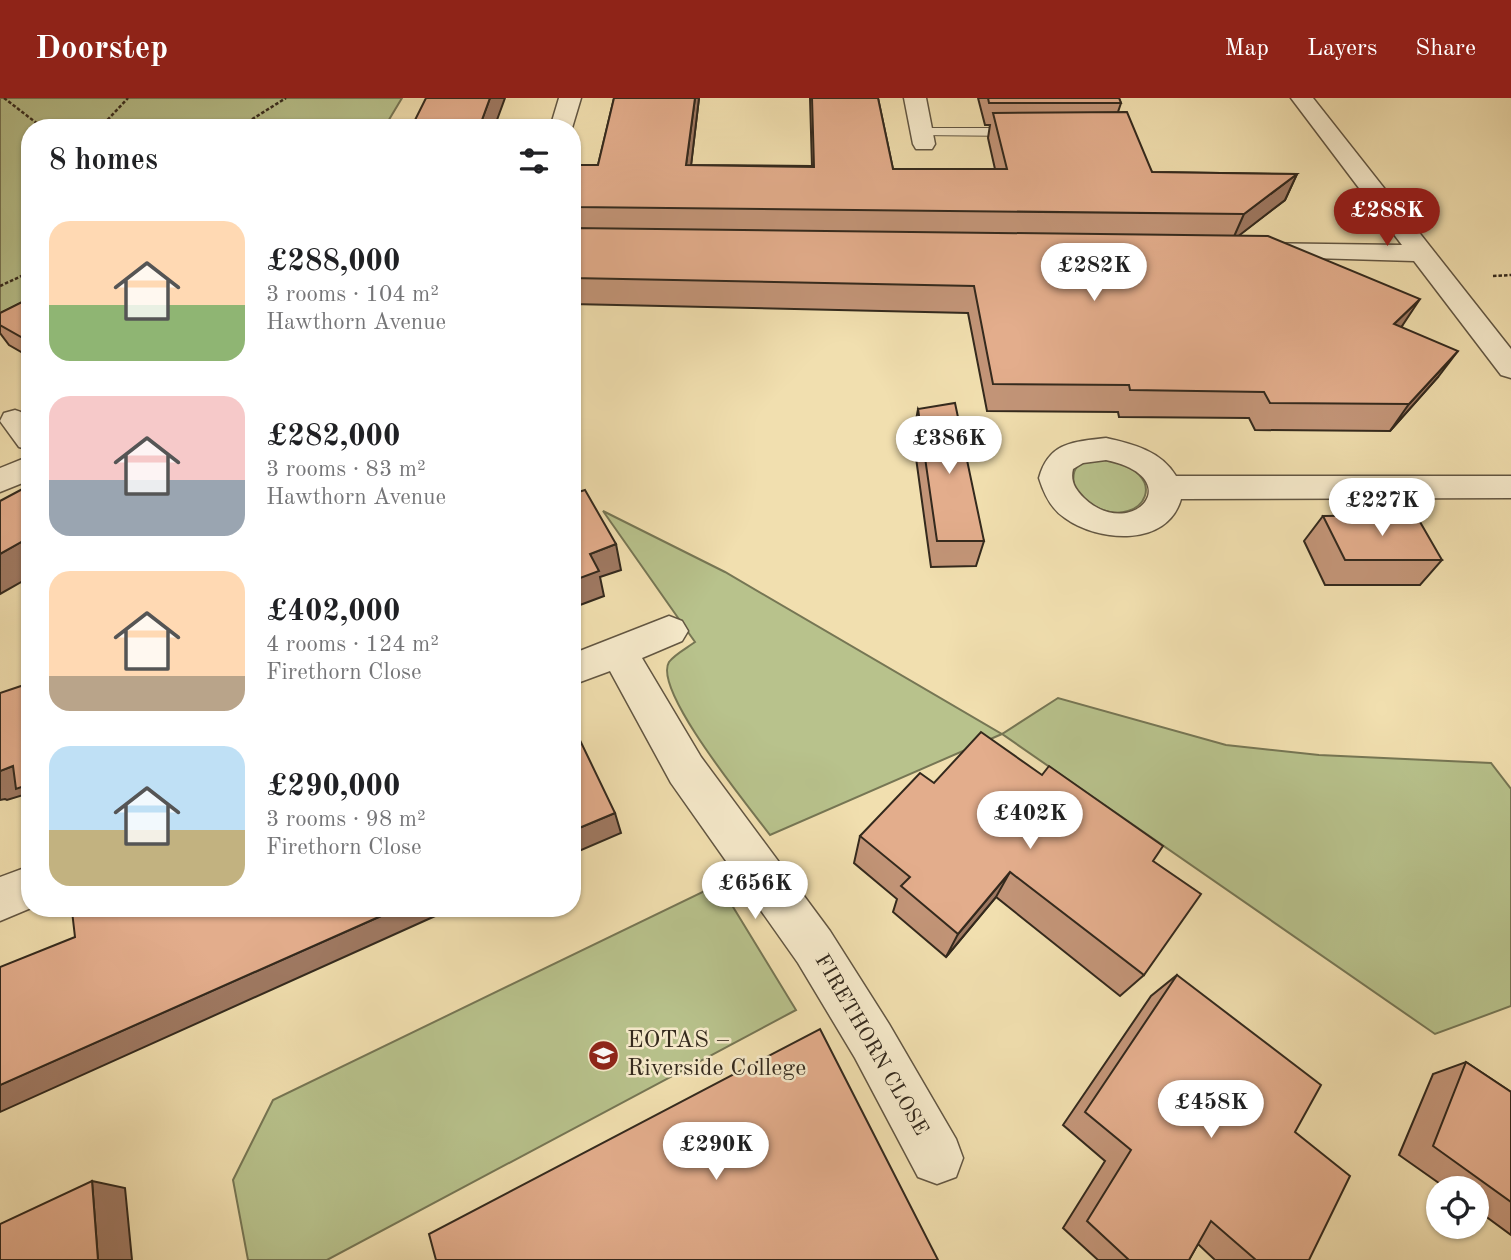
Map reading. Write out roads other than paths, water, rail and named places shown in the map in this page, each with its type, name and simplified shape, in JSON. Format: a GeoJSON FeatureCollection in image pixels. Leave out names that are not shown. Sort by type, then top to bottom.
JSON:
{"type":"FeatureCollection","features":[{"type":"Feature","properties":{"kind":"street"},"geometry":{"type":"LineString","coordinates":[[564,119],[570,98]]}},
{"type":"Feature","properties":{"kind":"street"},"geometry":{"type":"LineString","coordinates":[[915,98],[924,138]]}},
{"type":"Feature","properties":{"kind":"street"},"geometry":{"type":"LineString","coordinates":[[1302,98],[1511,369]]}},
{"type":"Feature","properties":{"kind":"street"},"geometry":{"type":"LineString","coordinates":[[1226,251],[1420,253]]}},
{"type":"Feature","properties":{"kind":"street"},"geometry":{"type":"LineString","coordinates":[[0,481],[21,471]]}},
{"type":"Feature","properties":{"kind":"street"},"geometry":{"type":"LineString","coordinates":[[1165,488],[1511,487]]}},
{"type":"Feature","properties":{"kind":"street"},"geometry":{"type":"LineString","coordinates":[[581,667],[669,631]]}},
{"type":"Feature","properties":{"kind":"street","name":"FIRETHORN CLOSE"},"geometry":{"type":"LineString","coordinates":[[619,652],[686,770],[814,947],[872,1041],[937,1158]]}},
{"type":"Feature","properties":{"kind":"street"},"geometry":{"type":"LineString","coordinates":[[0,899],[21,891]]}},
{"type":"Feature","properties":{"kind":"lane"},"geometry":{"type":"LineString","coordinates":[[924,138],[1032,132]]}},
{"type":"Feature","properties":{"kind":"place","name":"EOTAS – Riverside College"},"geometry":{"type":"Point","coordinates":[604,1055]}}]}
